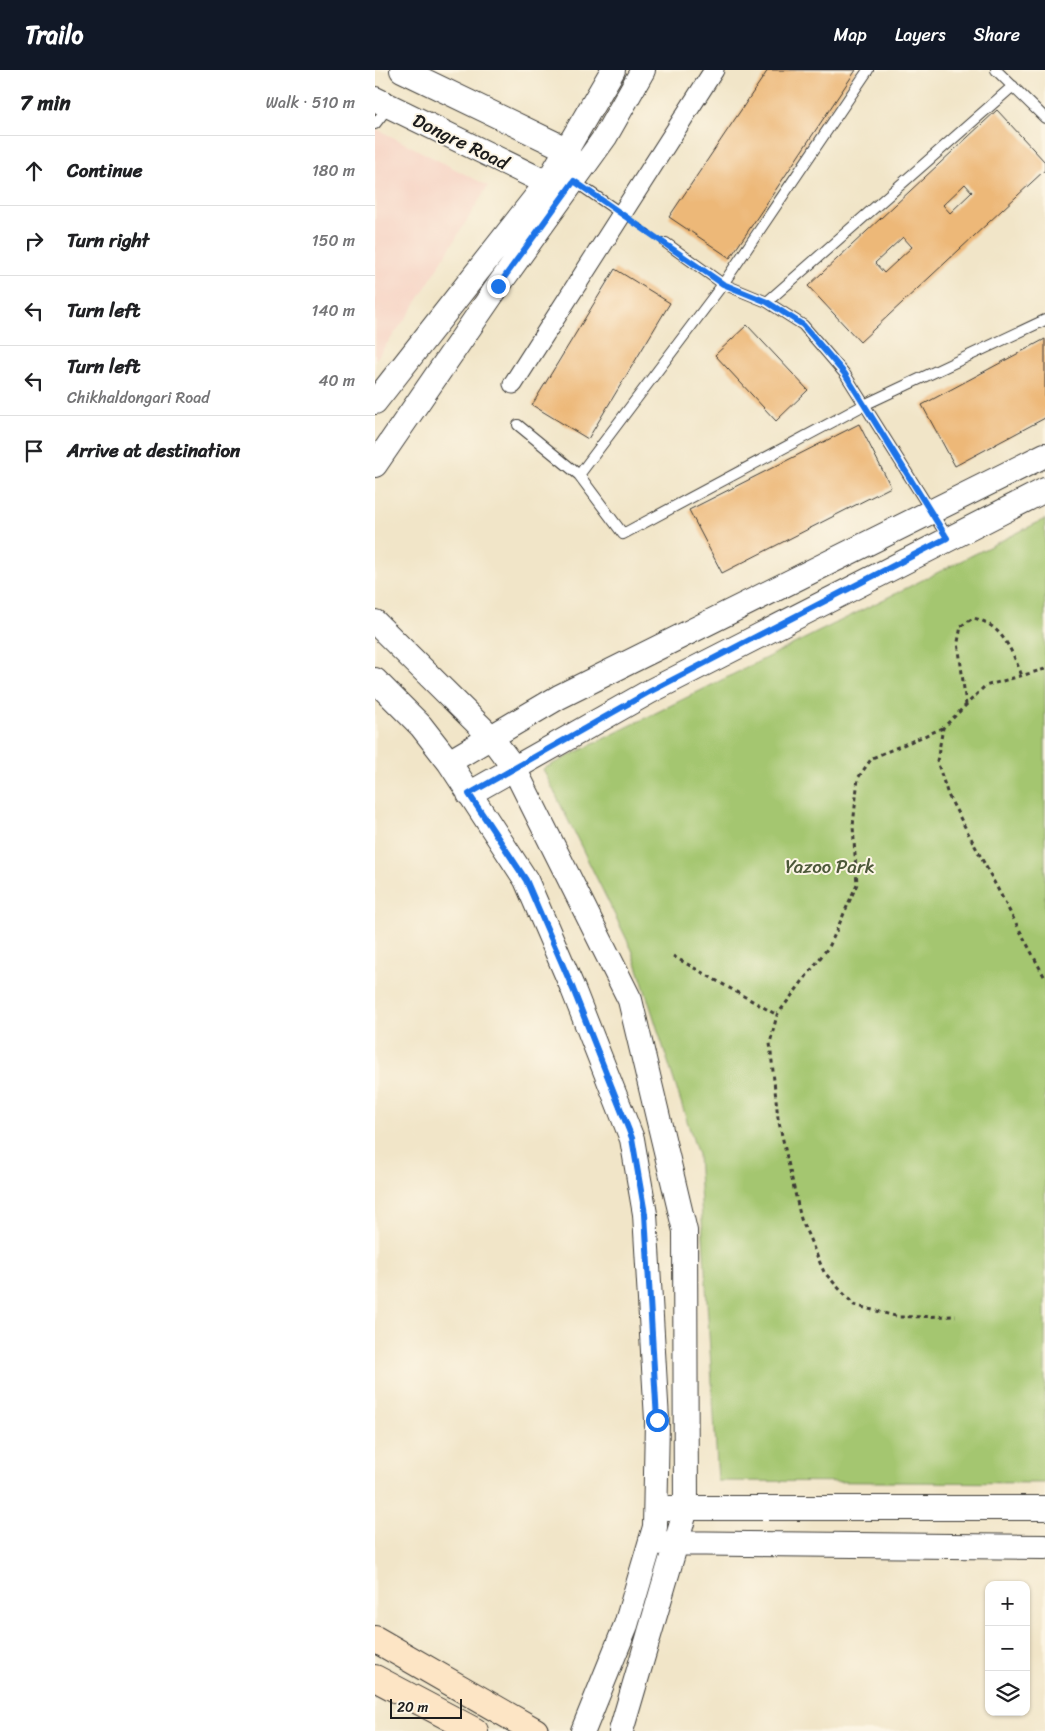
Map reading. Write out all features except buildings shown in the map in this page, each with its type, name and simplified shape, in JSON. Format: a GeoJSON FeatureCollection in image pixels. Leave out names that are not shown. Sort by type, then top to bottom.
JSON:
{"type":"FeatureCollection","features":[{"type":"Feature","properties":{"kind":"main road"},"geometry":{"type":"LineString","coordinates":[[375,1640],[535,1731]]}},
{"type":"Feature","properties":{"kind":"main road"},"geometry":{"type":"LineString","coordinates":[[375,1678],[475,1731]]}},
{"type":"Feature","properties":{"kind":"street","name":"Dongre Road"},"geometry":{"type":"LineString","coordinates":[[402,70],[568,150]]}},
{"type":"Feature","properties":{"kind":"street"},"geometry":{"type":"LineString","coordinates":[[375,402],[547,182],[568,150],[613,70]]}},
{"type":"Feature","properties":{"kind":"street"},"geometry":{"type":"LineString","coordinates":[[375,465],[498,286],[605,137],[643,70]]}},
{"type":"Feature","properties":{"kind":"street"},"geometry":{"type":"LineString","coordinates":[[513,384],[714,70]]}},
{"type":"Feature","properties":{"kind":"street","name":"Dongre Road"},"geometry":{"type":"LineString","coordinates":[[380,110],[547,182]]}},
{"type":"Feature","properties":{"kind":"street"},"geometry":{"type":"LineString","coordinates":[[449,762],[490,736],[559,697],[1045,455]]}},
{"type":"Feature","properties":{"kind":"street"},"geometry":{"type":"LineString","coordinates":[[469,794],[649,692],[947,538],[1045,490]]}},
{"type":"Feature","properties":{"kind":"street"},"geometry":{"type":"LineString","coordinates":[[375,622],[490,736],[514,768],[629,1000],[685,1230],[685,1509],[621,1731]]}},
{"type":"Feature","properties":{"kind":"street"},"geometry":{"type":"LineString","coordinates":[[375,680],[421,726],[449,762],[526,880],[573,989],[632,1138],[645,1214],[657,1420],[655,1527],[626,1625],[583,1731]]}},
{"type":"Feature","properties":{"kind":"street"},"geometry":{"type":"LineString","coordinates":[[656,1508],[1045,1508]]}},
{"type":"Feature","properties":{"kind":"street"},"geometry":{"type":"LineString","coordinates":[[651,1542],[675,1544],[1045,1547]]}},
{"type":"Feature","properties":{"kind":"lane"},"geometry":{"type":"LineString","coordinates":[[579,475],[723,284],[867,70]]}},
{"type":"Feature","properties":{"kind":"lane"},"geometry":{"type":"LineString","coordinates":[[996,70],[1045,118]]}},
{"type":"Feature","properties":{"kind":"lane"},"geometry":{"type":"LineString","coordinates":[[767,302],[1013,86]]}},
{"type":"Feature","properties":{"kind":"lane"},"geometry":{"type":"LineString","coordinates":[[574,181],[622,214]]}},
{"type":"Feature","properties":{"kind":"lane"},"geometry":{"type":"LineString","coordinates":[[666,243],[723,284],[767,302],[803,325],[845,374],[947,538]]}},
{"type":"Feature","properties":{"kind":"lane"},"geometry":{"type":"LineString","coordinates":[[518,424],[579,475],[623,534],[865,405],[1045,320]]}},
{"type":"Feature","properties":{"kind":"path"},"geometry":{"type":"LineString","coordinates":[[622,214],[666,243]]}},
{"type":"Feature","properties":{"kind":"path"},"geometry":{"type":"LineString","coordinates":[[966,706],[958,642],[961,626],[973,618],[987,621],[1009,644],[1022,676]]}},
{"type":"Feature","properties":{"kind":"path"},"geometry":{"type":"LineString","coordinates":[[956,1316],[899,1318],[854,1305],[824,1272],[801,1219],[778,1118],[770,1043],[777,1015],[830,945],[857,884],[853,826],[858,778],[872,758],[943,728],[985,686],[1045,669]]}},
{"type":"Feature","properties":{"kind":"path"},"geometry":{"type":"LineString","coordinates":[[943,728],[937,761],[948,794],[1045,978]]}},
{"type":"Feature","properties":{"kind":"path"},"geometry":{"type":"LineString","coordinates":[[673,956],[777,1015]]}},
{"type":"Feature","properties":{"kind":"shaded area"},"geometry":{"type":"Polygon","coordinates":[[[375,128],[488,186],[411,311],[375,360],[375,128]]]}},
{"type":"Feature","properties":{"kind":"green space","name":"Yazoo Park"},"geometry":{"type":"Polygon","coordinates":[[[1045,519],[1045,1483],[718,1481],[698,1155],[632,950],[543,769],[1045,519]]]}},
{"type":"Feature","properties":{"kind":"route"},"geometry":{"type":"LineString","coordinates":[[498,286],[574,181],[662,240],[723,284],[767,302],[803,325],[845,374],[947,538],[649,692],[469,794],[526,880],[573,989],[632,1138],[645,1214],[657,1420]]}}]}
